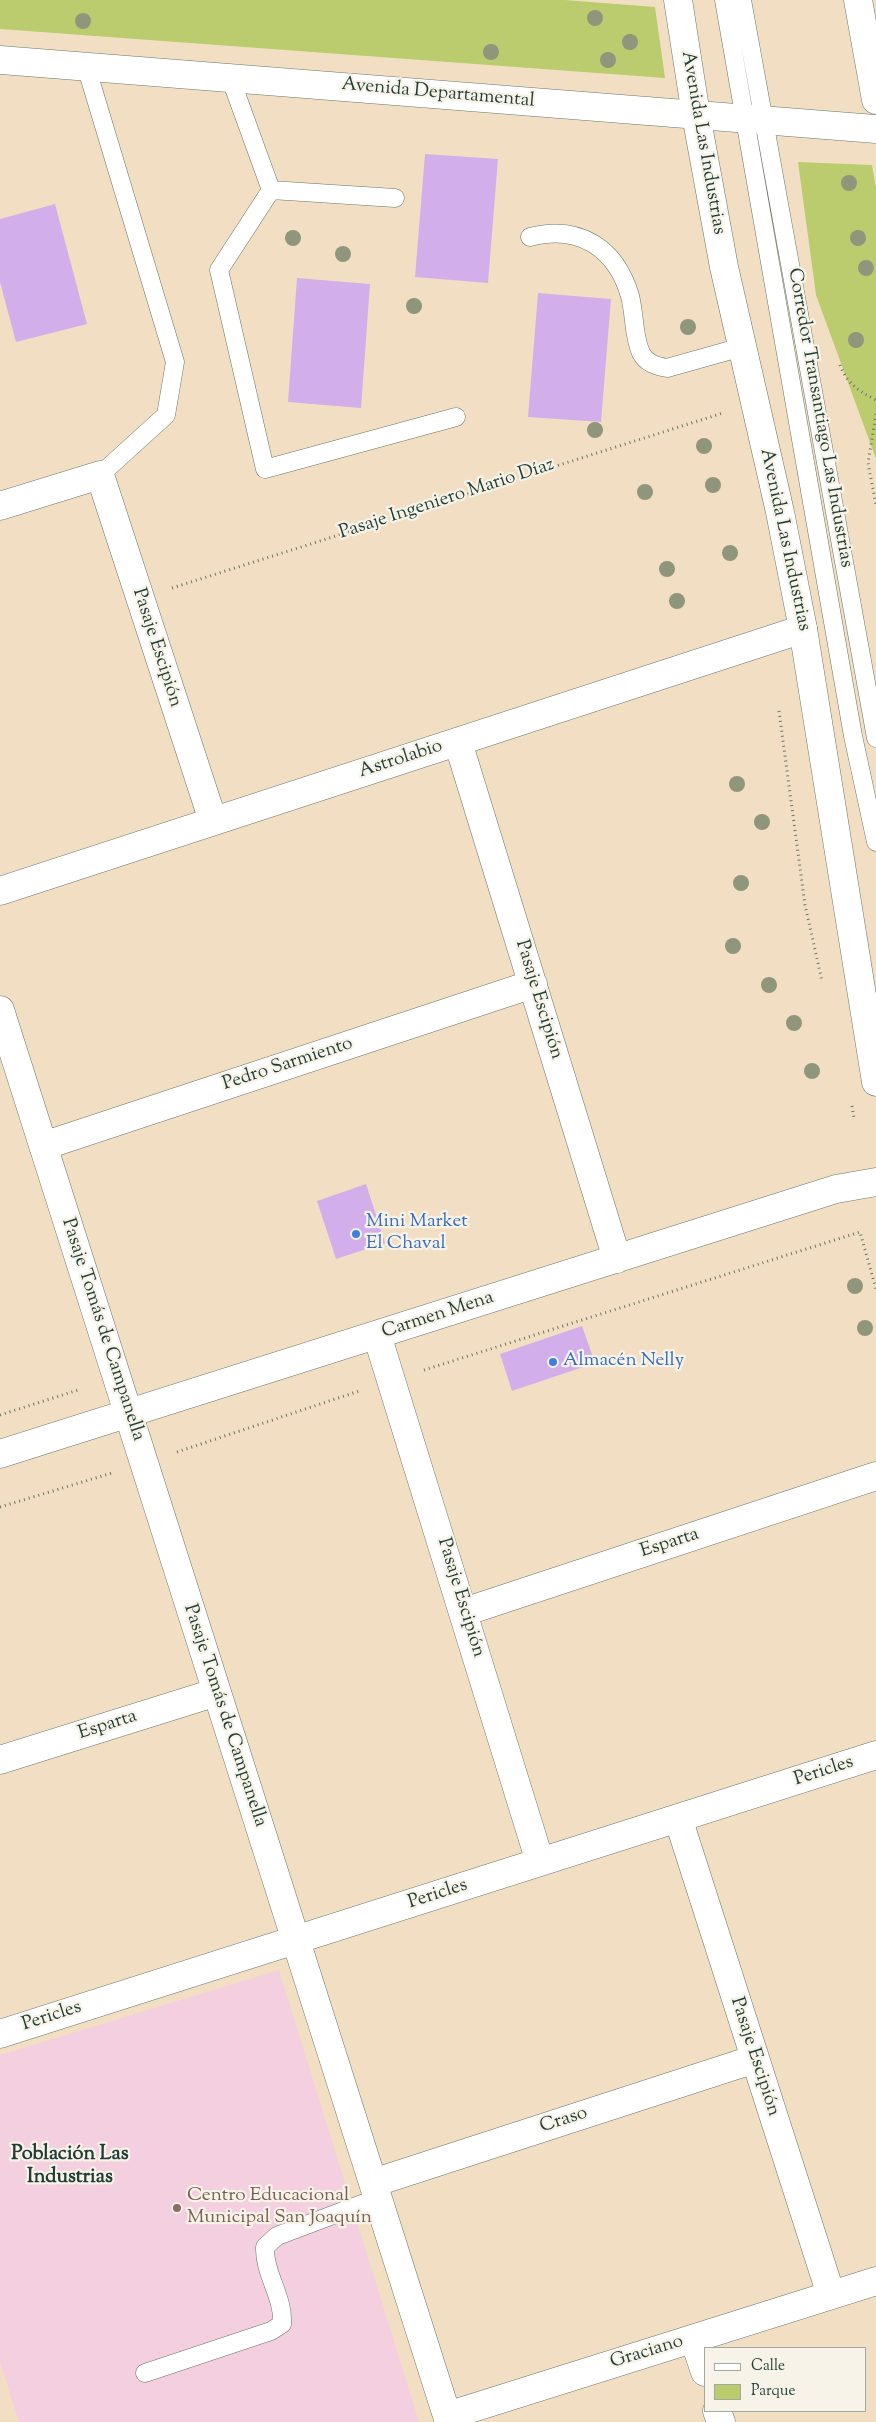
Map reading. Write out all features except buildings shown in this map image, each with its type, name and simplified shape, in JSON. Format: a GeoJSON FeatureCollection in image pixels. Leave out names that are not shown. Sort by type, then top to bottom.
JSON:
{"type":"FeatureCollection","features":[{"type":"Feature","properties":{"kind":"street","name":"Avenida Las Industrias"},"geometry":{"type":"LineString","coordinates":[[678,0],[696,115],[724,267],[755,402],[803,629],[876,1082]]}},
{"type":"Feature","properties":{"kind":"street"},"geometry":{"type":"LineString","coordinates":[[858,0],[876,100]]}},
{"type":"Feature","properties":{"kind":"street","name":"Avenida Departamental"},"geometry":{"type":"LineString","coordinates":[[0,60],[876,129]]}},
{"type":"Feature","properties":{"kind":"street"},"geometry":{"type":"LineString","coordinates":[[0,506],[100,475]]}},
{"type":"Feature","properties":{"kind":"street","name":"Pasaje Escipión"},"geometry":{"type":"LineString","coordinates":[[100,475],[213,821]]}},
{"type":"Feature","properties":{"kind":"street","name":"Astrolabio"},"geometry":{"type":"LineString","coordinates":[[0,891],[803,629]]}},
{"type":"Feature","properties":{"kind":"street","name":"Pasaje Escipión"},"geometry":{"type":"LineString","coordinates":[[458,742],[617,1259]]}},
{"type":"Feature","properties":{"kind":"street","name":"Pedro Sarmiento"},"geometry":{"type":"LineString","coordinates":[[43,1146],[533,984]]}},
{"type":"Feature","properties":{"kind":"street","name":"Pasaje Tomás de Campanella"},"geometry":{"type":"LineString","coordinates":[[0,1010],[448,2419]]}},
{"type":"Feature","properties":{"kind":"street","name":"Carmen Mena"},"geometry":{"type":"LineString","coordinates":[[0,1454],[836,1189],[876,1182]]}},
{"type":"Feature","properties":{"kind":"street","name":"Pasaje Escipión"},"geometry":{"type":"LineString","coordinates":[[377,1335],[540,1862]]}},
{"type":"Feature","properties":{"kind":"street","name":"Esparta"},"geometry":{"type":"LineString","coordinates":[[464,1612],[876,1476]]}},
{"type":"Feature","properties":{"kind":"street","name":"Esparta"},"geometry":{"type":"LineString","coordinates":[[0,1760],[217,1692]]}},
{"type":"Feature","properties":{"kind":"street","name":"Pericles"},"geometry":{"type":"LineString","coordinates":[[0,2034],[876,1755]]}},
{"type":"Feature","properties":{"kind":"street","name":"Pasaje Escipión"},"geometry":{"type":"LineString","coordinates":[[678,1818],[830,2295]]}},
{"type":"Feature","properties":{"kind":"street","name":"Craso"},"geometry":{"type":"LineString","coordinates":[[376,2191],[755,2059]]}},
{"type":"Feature","properties":{"kind":"street","name":"Graciano"},"geometry":{"type":"LineString","coordinates":[[448,2419],[694,2338],[876,2281]]}},
{"type":"Feature","properties":{"kind":"street"},"geometry":{"type":"LineString","coordinates":[[694,2338],[704,2369]]}},
{"type":"Feature","properties":{"kind":"lane","name":"Corredor Transantiago Las Industrias"},"geometry":{"type":"LineString","coordinates":[[724,0],[754,119],[876,738]]}},
{"type":"Feature","properties":{"kind":"lane","name":"Corredor Transantiago Las Industrias"},"geometry":{"type":"LineString","coordinates":[[742,0],[754,119],[853,736],[876,842]]}},
{"type":"Feature","properties":{"kind":"lane"},"geometry":{"type":"LineString","coordinates":[[86,66],[175,362],[166,415],[100,475]]}},
{"type":"Feature","properties":{"kind":"lane"},"geometry":{"type":"LineString","coordinates":[[230,77],[271,190]]}},
{"type":"Feature","properties":{"kind":"lane"},"geometry":{"type":"LineString","coordinates":[[271,190],[395,198]]}},
{"type":"Feature","properties":{"kind":"lane"},"geometry":{"type":"LineString","coordinates":[[271,190],[219,270],[265,469],[456,417]]}},
{"type":"Feature","properties":{"kind":"lane"},"geometry":{"type":"LineString","coordinates":[[530,237],[558,232],[573,234],[602,251],[614,264],[624,280],[630,297],[633,322],[642,354],[655,366],[666,368],[742,347]]}},
{"type":"Feature","properties":{"kind":"lane"},"geometry":{"type":"LineString","coordinates":[[145,2374],[271,2331],[282,2324],[283,2310],[264,2261],[265,2247],[277,2236],[376,2191]]}},
{"type":"Feature","properties":{"kind":"path","name":"Pasaje Ingeniero Mario Díaz"},"geometry":{"type":"LineString","coordinates":[[140,598],[755,402]]}},
{"type":"Feature","properties":{"kind":"path"},"geometry":{"type":"LineString","coordinates":[[876,414],[868,463],[876,505]]}},
{"type":"Feature","properties":{"kind":"path"},"geometry":{"type":"LineString","coordinates":[[0,1507],[144,1464],[392,1380],[860,1232],[876,1289]]}},
{"type":"Feature","properties":{"kind":"shaded area","name":"Centro Educacional Municipal San Joaquín"},"geometry":{"type":"Polygon","coordinates":[[[279,1970],[419,2422],[19,2422],[0,2362],[0,2055],[279,1970]]]}},
{"type":"Feature","properties":{"kind":"green space"},"geometry":{"type":"Polygon","coordinates":[[[0,0],[565,0],[655,7],[665,78],[0,29],[0,0]]]}},
{"type":"Feature","properties":{"kind":"green space"},"geometry":{"type":"Polygon","coordinates":[[[798,162],[872,165],[876,188],[876,459],[816,295],[798,162]]]}},
{"type":"Feature","properties":{"kind":"place","name":"Mini Market El Chaval"},"geometry":{"type":"Point","coordinates":[356,1234]}},
{"type":"Feature","properties":{"kind":"place","name":"Almacén Nelly"},"geometry":{"type":"Point","coordinates":[553,1362]}},
{"type":"Feature","properties":{"kind":"place","name":"Centro Educacional Municipal San Joaquín"},"geometry":{"type":"Point","coordinates":[177,2208]}},
{"type":"Feature","properties":{"kind":"district","name":"Población Las Industrias"},"geometry":{"type":"Point","coordinates":[70,2168]}}]}
